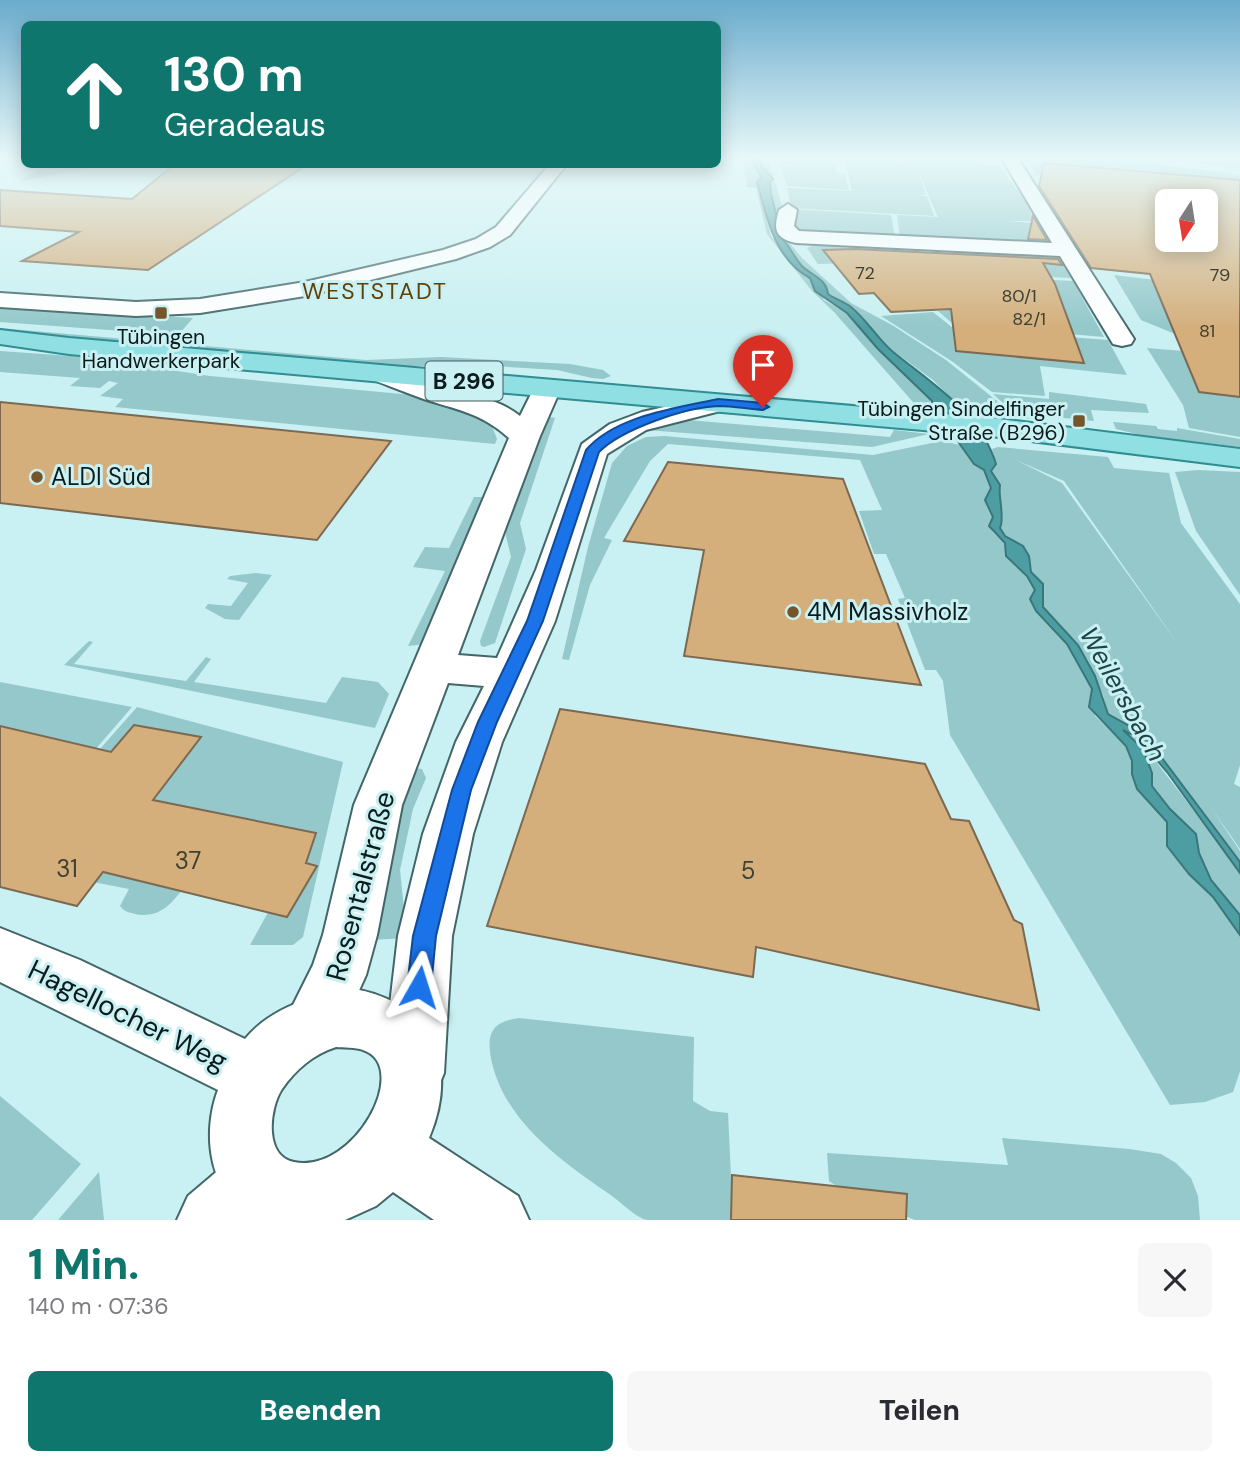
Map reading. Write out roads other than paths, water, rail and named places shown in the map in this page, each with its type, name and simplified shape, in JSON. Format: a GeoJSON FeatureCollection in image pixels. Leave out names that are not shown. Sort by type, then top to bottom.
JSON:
{"type":"FeatureCollection","features":[{"type":"Feature","properties":{"kind":"main road","name":"B 296"},"geometry":{"type":"LineString","coordinates":[[0,337],[69,346],[991,427],[1240,458]]}},
{"type":"Feature","properties":{"kind":"main road","name":"B 296"},"geometry":{"type":"LineString","coordinates":[[0,345],[69,346]]}},
{"type":"Feature","properties":{"kind":"street"},"geometry":{"type":"LineString","coordinates":[[0,300],[136,309],[200,306],[305,289],[449,255],[483,243],[503,231],[517,214]]}},
{"type":"Feature","properties":{"kind":"street"},"geometry":{"type":"LineString","coordinates":[[787,214],[784,229],[786,233],[796,237],[1066,250]]}},
{"type":"Feature","properties":{"kind":"street"},"geometry":{"type":"LineString","coordinates":[[1044,214],[1122,339]]}},
{"type":"Feature","properties":{"kind":"street"},"geometry":{"type":"LineString","coordinates":[[380,373],[502,416],[524,436]]}},
{"type":"Feature","properties":{"kind":"street","name":"Rosentalstraße"},"geometry":{"type":"LineString","coordinates":[[313,1025],[338,975],[350,935],[378,805],[524,436],[547,388]]}},
{"type":"Feature","properties":{"kind":"street"},"geometry":{"type":"LineString","coordinates":[[235,1201],[274,1192],[293,1199],[313,1199],[335,1194],[356,1184],[391,1152],[404,1127],[412,1102],[425,936],[448,834],[479,742],[535,621],[593,450],[606,438],[632,424],[718,403]]}},
{"type":"Feature","properties":{"kind":"street"},"geometry":{"type":"LineString","coordinates":[[433,667],[510,674]]}},
{"type":"Feature","properties":{"kind":"street","name":"Hagellocher Weg"},"geometry":{"type":"LineString","coordinates":[[0,954],[60,980],[255,1076]]}},
{"type":"Feature","properties":{"kind":"street"},"geometry":{"type":"LineString","coordinates":[[235,1201],[247,1165],[240,1143],[242,1110],[255,1076],[271,1054],[291,1037],[313,1025],[336,1018],[360,1018],[379,1025],[404,1045],[413,1078]]}},
{"type":"Feature","properties":{"kind":"street"},"geometry":{"type":"LineString","coordinates":[[391,1152],[494,1220]]}},
{"type":"Feature","properties":{"kind":"place","name":"Tübingen Handwerkerpark"},"geometry":{"type":"Point","coordinates":[161,313]}},
{"type":"Feature","properties":{"kind":"place","name":"Tübingen Sindelfinger Straße (B296)"},"geometry":{"type":"Point","coordinates":[1079,421]}},
{"type":"Feature","properties":{"kind":"place","name":"ALDI Süd"},"geometry":{"type":"Point","coordinates":[37,477]}},
{"type":"Feature","properties":{"kind":"place","name":"4M Massivholz"},"geometry":{"type":"Point","coordinates":[793,612]}},
{"type":"Feature","properties":{"kind":"district","name":"WESTSTADT"},"geometry":{"type":"Point","coordinates":[375,291]}},
{"type":"Feature","properties":{"kind":"water label","name":"Weilersbach"},"geometry":{"type":"Point","coordinates":[1123,694]}}]}
